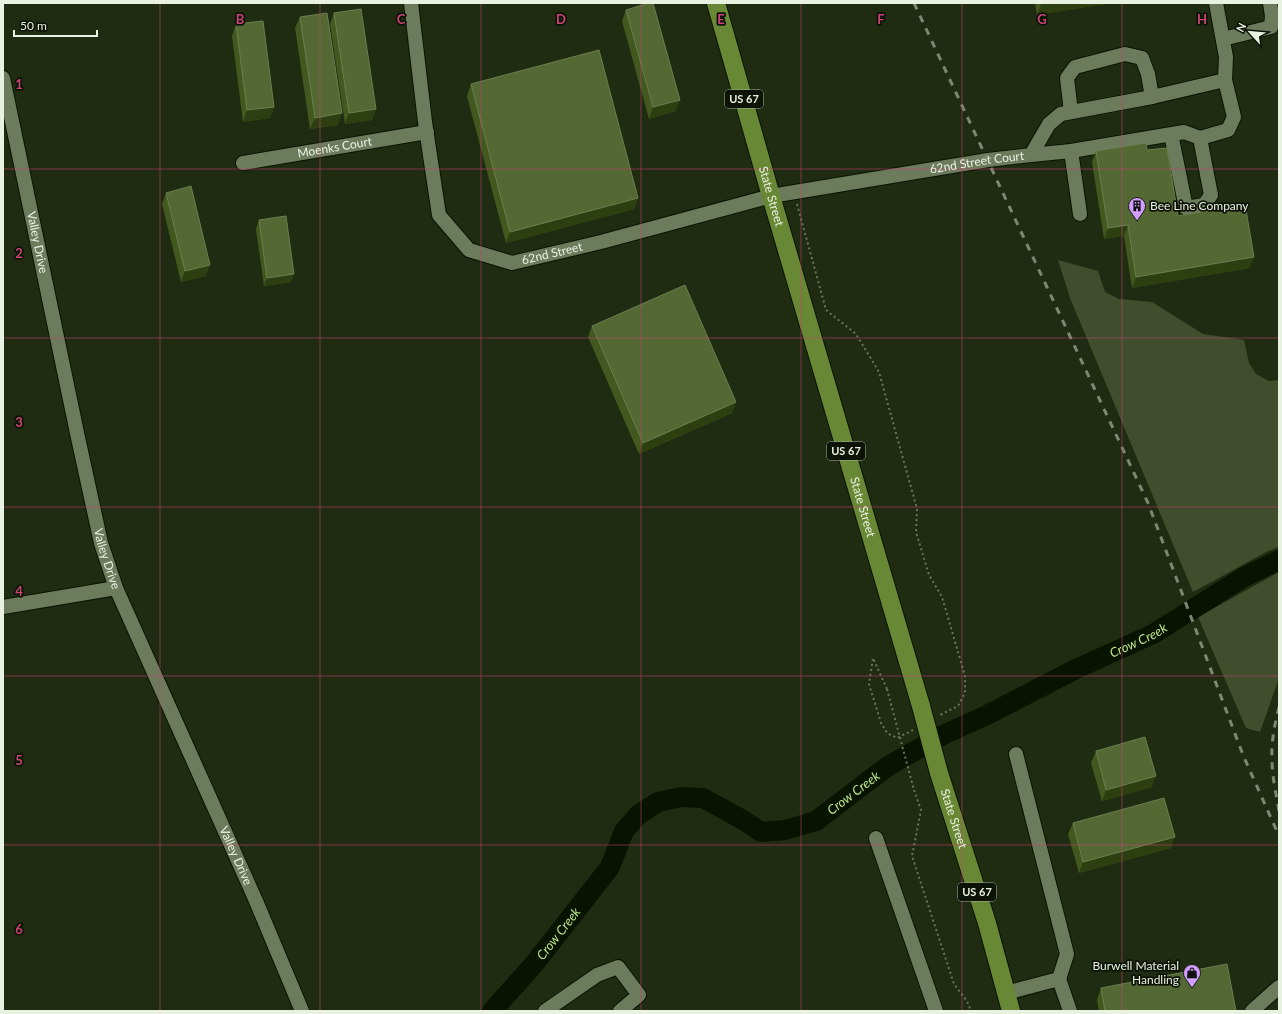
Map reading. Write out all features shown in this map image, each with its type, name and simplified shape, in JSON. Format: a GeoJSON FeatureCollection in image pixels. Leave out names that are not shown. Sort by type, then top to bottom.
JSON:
{"type":"FeatureCollection","features":[{"type":"Feature","properties":{"kind":"main road","name":"State Street"},"geometry":{"type":"LineString","coordinates":[[716,3],[771,196],[921,706],[939,774],[987,923],[1011,1011]]}},
{"type":"Feature","properties":{"kind":"street","name":"62nd Street"},"geometry":{"type":"LineString","coordinates":[[411,3],[439,215],[469,250],[512,263],[601,242],[771,196]]}},
{"type":"Feature","properties":{"kind":"street"},"geometry":{"type":"LineString","coordinates":[[1031,155],[1071,151],[1184,132],[1200,138],[1228,130],[1234,117],[1225,80],[1226,57],[1216,3]]}},
{"type":"Feature","properties":{"kind":"street"},"geometry":{"type":"LineString","coordinates":[[1222,39],[1271,27],[1272,16],[1270,3]]}},
{"type":"Feature","properties":{"kind":"street"},"geometry":{"type":"LineString","coordinates":[[1071,112],[1067,78],[1075,67],[1125,54],[1142,58],[1148,74],[1152,97]]}},
{"type":"Feature","properties":{"kind":"street","name":"Valley Drive"},"geometry":{"type":"LineString","coordinates":[[3,78],[75,426],[102,543],[116,588],[256,901],[302,1011]]}},
{"type":"Feature","properties":{"kind":"street","name":"62nd Street Court"},"geometry":{"type":"LineString","coordinates":[[771,196],[988,160],[1031,155],[1049,124],[1061,114],[1152,97],[1225,80]]}},
{"type":"Feature","properties":{"kind":"street","name":"Moenks Court"},"geometry":{"type":"LineString","coordinates":[[243,163],[427,132]]}},
{"type":"Feature","properties":{"kind":"street"},"geometry":{"type":"LineString","coordinates":[[1171,134],[1186,208],[1204,205],[1211,195],[1200,138]]}},
{"type":"Feature","properties":{"kind":"street"},"geometry":{"type":"LineString","coordinates":[[1071,151],[1080,214]]}},
{"type":"Feature","properties":{"kind":"street"},"geometry":{"type":"LineString","coordinates":[[3,607],[116,588]]}},
{"type":"Feature","properties":{"kind":"street"},"geometry":{"type":"LineString","coordinates":[[1016,754],[1067,954],[1059,979],[1070,1011]]}},
{"type":"Feature","properties":{"kind":"street"},"geometry":{"type":"LineString","coordinates":[[876,838],[936,1011]]}},
{"type":"Feature","properties":{"kind":"street"},"geometry":{"type":"LineString","coordinates":[[545,1011],[597,974],[618,967],[639,995],[620,1011]]}},
{"type":"Feature","properties":{"kind":"street"},"geometry":{"type":"LineString","coordinates":[[1006,993],[1059,979]]}},
{"type":"Feature","properties":{"kind":"street"},"geometry":{"type":"LineString","coordinates":[[1252,1011],[1279,987]]}},
{"type":"Feature","properties":{"kind":"path"},"geometry":{"type":"LineString","coordinates":[[794,192],[826,310],[856,334],[879,372],[917,509],[916,532],[929,575],[942,596],[965,676],[965,693],[958,706],[938,716]]}},
{"type":"Feature","properties":{"kind":"path"},"geometry":{"type":"LineString","coordinates":[[917,727],[897,738],[887,733],[881,723],[869,684],[873,658],[887,689],[914,790],[921,810],[912,856],[954,984],[967,1001],[970,1011]]}},
{"type":"Feature","properties":{"kind":"green space"},"geometry":{"type":"Polygon","coordinates":[[[1058,260],[1098,271],[1105,292],[1119,299],[1152,302],[1203,334],[1244,340],[1249,363],[1256,374],[1269,381],[1279,380],[1279,547],[1268,551],[1193,592],[1070,298],[1058,260]]]}},
{"type":"Feature","properties":{"kind":"green space"},"geometry":{"type":"Polygon","coordinates":[[[1279,572],[1279,678],[1260,732],[1246,728],[1198,617],[1279,572]]]}},
{"type":"Feature","properties":{"kind":"building"},"geometry":{"type":"Polygon","coordinates":[[[653,3],[680,100],[653,107],[626,10],[653,3]]]}},
{"type":"Feature","properties":{"kind":"building"},"geometry":{"type":"Polygon","coordinates":[[[361,9],[376,109],[349,113],[334,13],[361,9]]]}},
{"type":"Feature","properties":{"kind":"building"},"geometry":{"type":"Polygon","coordinates":[[[327,13],[342,113],[315,118],[300,17],[327,13]]]}},
{"type":"Feature","properties":{"kind":"building"},"geometry":{"type":"Polygon","coordinates":[[[263,21],[274,107],[247,110],[236,24],[263,21]]]}},
{"type":"Feature","properties":{"kind":"building"},"geometry":{"type":"Polygon","coordinates":[[[599,50],[638,198],[510,232],[471,84],[599,50]]]}},
{"type":"Feature","properties":{"kind":"building","name":"Bee Line Company"},"geometry":{"type":"Polygon","coordinates":[[[1146,143],[1147,150],[1167,148],[1178,216],[1245,204],[1254,257],[1136,277],[1128,225],[1108,228],[1096,151],[1146,143]]]}},
{"type":"Feature","properties":{"kind":"building"},"geometry":{"type":"Polygon","coordinates":[[[191,186],[210,265],[185,271],[166,193],[191,186]]]}},
{"type":"Feature","properties":{"kind":"building"},"geometry":{"type":"Polygon","coordinates":[[[286,216],[294,274],[267,278],[259,220],[286,216]]]}},
{"type":"Feature","properties":{"kind":"building"},"geometry":{"type":"Polygon","coordinates":[[[685,285],[736,402],[643,443],[592,326],[685,285]]]}},
{"type":"Feature","properties":{"kind":"building"},"geometry":{"type":"Polygon","coordinates":[[[1145,737],[1156,776],[1106,790],[1096,751],[1145,737]]]}},
{"type":"Feature","properties":{"kind":"building"},"geometry":{"type":"Polygon","coordinates":[[[1164,798],[1175,837],[1083,862],[1073,823],[1164,798]]]}},
{"type":"Feature","properties":{"kind":"building","name":"Burwell Material Handling"},"geometry":{"type":"Polygon","coordinates":[[[1227,964],[1236,1011],[1105,1011],[1101,988],[1227,964]]]}},
{"type":"Feature","properties":{"kind":"waterway","name":"Crow Creek"},"geometry":{"type":"LineString","coordinates":[[492,1011],[535,963],[610,867],[624,831],[638,815],[658,802],[681,797],[703,798],[743,820],[761,832],[785,830],[816,821],[888,766],[945,734],[987,715],[1076,669],[1153,634],[1244,577],[1279,560]]}},
{"type":"Feature","properties":{"kind":"railway"},"geometry":{"type":"LineString","coordinates":[[914,3],[1148,503],[1243,755],[1279,836]]}},
{"type":"Feature","properties":{"kind":"railway"},"geometry":{"type":"LineString","coordinates":[[1279,707],[1272,746],[1273,778],[1279,811]]}},
{"type":"Feature","properties":{"kind":"place","name":"Bee Line Company"},"geometry":{"type":"Point","coordinates":[1137,221]}},
{"type":"Feature","properties":{"kind":"place","name":"Burwell Material Handling"},"geometry":{"type":"Point","coordinates":[1192,988]}}]}
